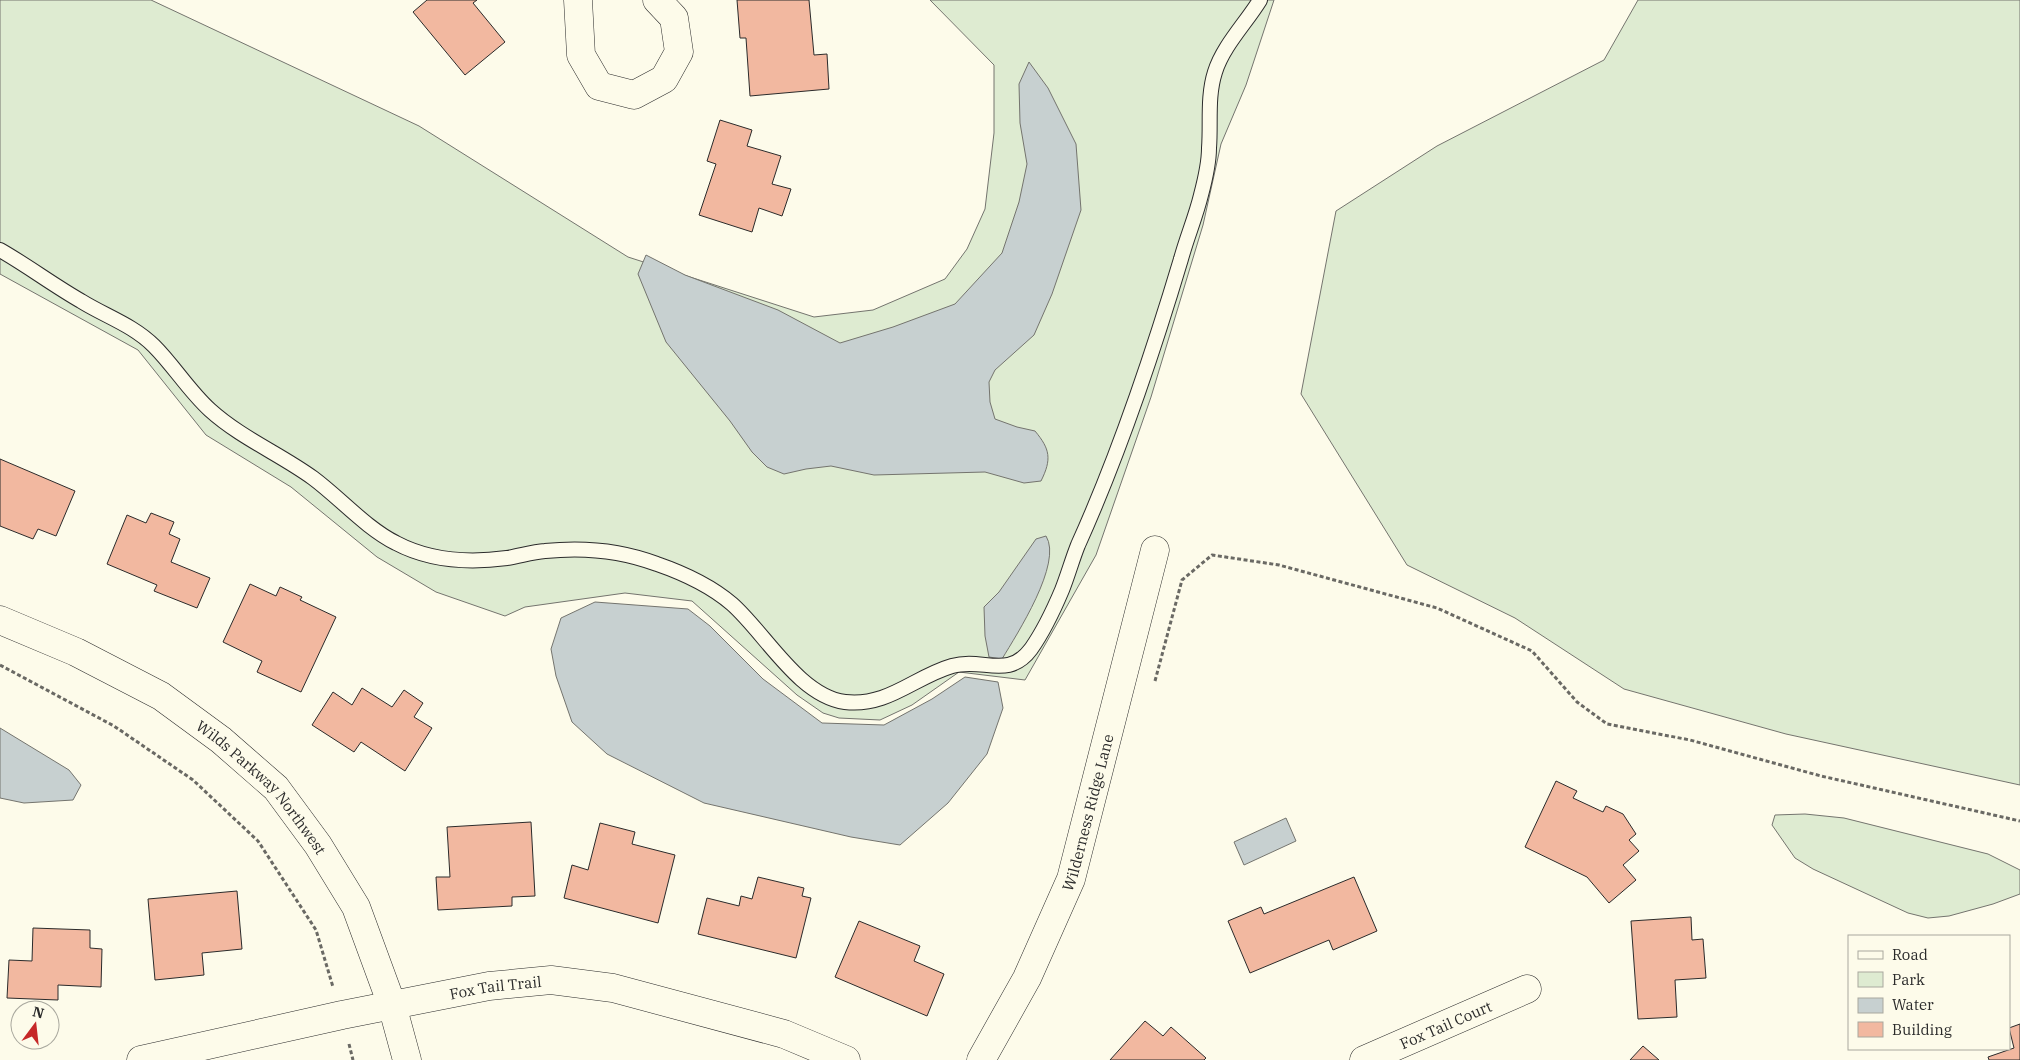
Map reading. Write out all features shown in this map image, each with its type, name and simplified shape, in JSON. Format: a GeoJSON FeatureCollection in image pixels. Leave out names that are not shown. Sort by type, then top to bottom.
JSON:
{"type":"FeatureCollection","features":[{"type":"Feature","properties":{"kind":"street"},"geometry":{"type":"LineString","coordinates":[[578,0],[581,55],[599,86],[634,95],[664,79],[680,52],[674,18],[657,0]]}},
{"type":"Feature","properties":{"kind":"street","name":"Wilderness Ridge Lane"},"geometry":{"type":"LineString","coordinates":[[981,1060],[1027,978],[1071,879],[1155,550]]}},
{"type":"Feature","properties":{"kind":"street","name":"Wilds Parkway Northwest"},"geometry":{"type":"LineString","coordinates":[[0,620],[76,652],[161,696],[221,740],[276,788],[318,845],[356,907],[392,1005],[407,1060]]}},
{"type":"Feature","properties":{"kind":"street","name":"Fox Tail Trail"},"geometry":{"type":"LineString","coordinates":[[141,1060],[392,1005],[490,986],[551,980],[604,987],[784,1034],[846,1060]]}},
{"type":"Feature","properties":{"kind":"street","name":"Fox Tail Court"},"geometry":{"type":"LineString","coordinates":[[1364,1060],[1528,989]]}},
{"type":"Feature","properties":{"kind":"lane"},"geometry":{"type":"LineString","coordinates":[[0,250],[79,300],[128,326],[154,346],[186,385],[212,412],[236,430],[310,476],[394,542],[448,560],[506,558],[538,551],[596,549],[627,554],[653,562],[706,586],[730,602],[771,645],[787,667],[816,690],[840,702],[872,702],[900,691],[948,667],[969,662],[998,666],[1017,663],[1030,650],[1044,626],[1062,589],[1076,549],[1093,515],[1111,463],[1132,416],[1202,192],[1209,152],[1209,108],[1215,71],[1229,44],[1260,0]]}},
{"type":"Feature","properties":{"kind":"path"},"geometry":{"type":"LineString","coordinates":[[1155,682],[1182,580],[1212,555],[1279,565],[1437,608],[1532,650],[1577,702],[1607,724],[1690,740],[1821,776],[2020,822]]}},
{"type":"Feature","properties":{"kind":"path"},"geometry":{"type":"LineString","coordinates":[[0,665],[122,731],[193,780],[258,841],[316,930],[354,1060]]}},
{"type":"Feature","properties":{"kind":"green space"},"geometry":{"type":"Polygon","coordinates":[[[0,0],[151,0],[419,126],[628,257],[814,317],[873,310],[945,279],[967,249],[985,209],[994,133],[994,65],[930,0],[1274,0],[1246,85],[1221,144],[1203,225],[1151,397],[1096,555],[1025,680],[959,672],[912,705],[880,720],[839,718],[823,713],[797,695],[692,601],[625,593],[525,607],[505,616],[436,592],[377,557],[291,487],[206,435],[138,350],[0,274],[0,0]]]}},
{"type":"Feature","properties":{"kind":"green space"},"geometry":{"type":"Polygon","coordinates":[[[1638,0],[2020,0],[2020,785],[1786,734],[1624,689],[1515,618],[1407,565],[1301,394],[1336,211],[1437,146],[1604,60],[1638,0]]]}},
{"type":"Feature","properties":{"kind":"green space"},"geometry":{"type":"Polygon","coordinates":[[[1805,814],[1844,818],[1988,854],[2020,870],[2020,894],[1993,904],[1949,916],[1928,918],[1908,913],[1813,869],[1795,858],[1772,825],[1775,815],[1805,814]]]}},
{"type":"Feature","properties":{"kind":"water"},"geometry":{"type":"Polygon","coordinates":[[[1029,62],[1048,88],[1076,144],[1081,210],[1052,294],[1034,335],[995,370],[989,382],[990,402],[995,419],[1035,431],[1044,443],[1048,460],[1041,481],[1024,483],[985,472],[874,475],[831,466],[784,474],[767,467],[752,452],[730,421],[666,342],[638,274],[646,255],[685,275],[778,310],[840,343],[893,327],[955,304],[1002,253],[1019,202],[1027,164],[1020,123],[1019,84],[1029,62]]]}},
{"type":"Feature","properties":{"kind":"water"},"geometry":{"type":"Polygon","coordinates":[[[1046,536],[1050,548],[1048,563],[1044,580],[1036,598],[1002,659],[989,657],[985,636],[984,607],[999,592],[1036,539],[1046,536]]]}},
{"type":"Feature","properties":{"kind":"water"},"geometry":{"type":"Polygon","coordinates":[[[595,602],[688,609],[710,626],[763,679],[822,723],[884,725],[932,699],[965,677],[998,682],[1003,708],[987,754],[948,803],[900,845],[851,837],[704,803],[607,754],[572,722],[556,676],[551,649],[561,618],[595,602]]]}},
{"type":"Feature","properties":{"kind":"water"},"geometry":{"type":"Polygon","coordinates":[[[0,728],[69,770],[81,785],[73,800],[24,803],[0,798],[0,728]]]}},
{"type":"Feature","properties":{"kind":"water"},"geometry":{"type":"Polygon","coordinates":[[[1286,818],[1296,841],[1244,865],[1234,842],[1286,818]]]}},
{"type":"Feature","properties":{"kind":"building"},"geometry":{"type":"Polygon","coordinates":[[[427,0],[477,0],[473,3],[505,42],[465,75],[413,12],[427,0]]]}},
{"type":"Feature","properties":{"kind":"building"},"geometry":{"type":"Polygon","coordinates":[[[737,0],[809,0],[814,55],[827,54],[829,89],[750,96],[746,38],[740,38],[737,0]]]}},
{"type":"Feature","properties":{"kind":"building"},"geometry":{"type":"Polygon","coordinates":[[[720,120],[752,130],[747,146],[781,156],[772,184],[791,189],[782,216],[759,208],[752,232],[699,215],[716,164],[707,161],[720,120]]]}},
{"type":"Feature","properties":{"kind":"building"},"geometry":{"type":"Polygon","coordinates":[[[0,459],[75,491],[56,536],[38,529],[33,539],[0,526],[0,459]]]}},
{"type":"Feature","properties":{"kind":"building"},"geometry":{"type":"Polygon","coordinates":[[[151,513],[174,522],[169,534],[180,539],[171,562],[210,578],[197,608],[154,591],[157,585],[107,564],[127,515],[146,523],[151,513]]]}},
{"type":"Feature","properties":{"kind":"building"},"geometry":{"type":"Polygon","coordinates":[[[250,584],[276,596],[280,587],[302,597],[300,600],[336,617],[301,692],[257,672],[262,661],[223,642],[250,584]]]}},
{"type":"Feature","properties":{"kind":"building"},"geometry":{"type":"Polygon","coordinates":[[[362,688],[392,707],[404,690],[423,703],[414,717],[432,728],[405,771],[361,742],[354,752],[312,725],[333,692],[352,705],[362,688]]]}},
{"type":"Feature","properties":{"kind":"building"},"geometry":{"type":"Polygon","coordinates":[[[1556,781],[1577,791],[1573,798],[1603,812],[1606,806],[1623,814],[1636,834],[1629,840],[1639,851],[1623,865],[1636,880],[1609,903],[1587,877],[1525,847],[1556,781]]]}},
{"type":"Feature","properties":{"kind":"building"},"geometry":{"type":"Polygon","coordinates":[[[531,822],[535,896],[512,897],[512,906],[438,910],[436,877],[450,877],[447,827],[531,822]]]}},
{"type":"Feature","properties":{"kind":"building"},"geometry":{"type":"Polygon","coordinates":[[[600,823],[635,832],[632,844],[675,855],[658,923],[564,898],[572,865],[588,870],[600,823]]]}},
{"type":"Feature","properties":{"kind":"building"},"geometry":{"type":"Polygon","coordinates":[[[758,877],[804,888],[802,896],[811,898],[796,958],[698,934],[707,898],[739,906],[741,896],[752,899],[758,877]]]}},
{"type":"Feature","properties":{"kind":"building"},"geometry":{"type":"Polygon","coordinates":[[[1354,877],[1377,931],[1333,950],[1329,940],[1250,973],[1228,921],[1261,907],[1264,914],[1354,877]]]}},
{"type":"Feature","properties":{"kind":"building"},"geometry":{"type":"Polygon","coordinates":[[[237,891],[242,949],[202,953],[204,975],[155,980],[148,899],[237,891]]]}},
{"type":"Feature","properties":{"kind":"building"},"geometry":{"type":"Polygon","coordinates":[[[1691,917],[1692,940],[1703,939],[1706,978],[1675,980],[1677,1017],[1638,1019],[1631,921],[1691,917]]]}},
{"type":"Feature","properties":{"kind":"building"},"geometry":{"type":"Polygon","coordinates":[[[859,921],[920,946],[914,961],[944,974],[927,1016],[835,977],[859,921]]]}},
{"type":"Feature","properties":{"kind":"building"},"geometry":{"type":"Polygon","coordinates":[[[33,928],[90,930],[90,948],[102,949],[101,987],[58,985],[58,1000],[7,998],[9,960],[32,961],[33,928]]]}},
{"type":"Feature","properties":{"kind":"building"},"geometry":{"type":"Polygon","coordinates":[[[1145,1021],[1163,1036],[1171,1027],[1206,1058],[1204,1060],[1110,1060],[1145,1021]]]}},
{"type":"Feature","properties":{"kind":"building"},"geometry":{"type":"Polygon","coordinates":[[[2020,1024],[2020,1060],[1989,1060],[1988,1057],[2014,1048],[2010,1028],[2020,1024]]]}},
{"type":"Feature","properties":{"kind":"building"},"geometry":{"type":"Polygon","coordinates":[[[1643,1046],[1659,1060],[1630,1060],[1643,1046]]]}}]}
